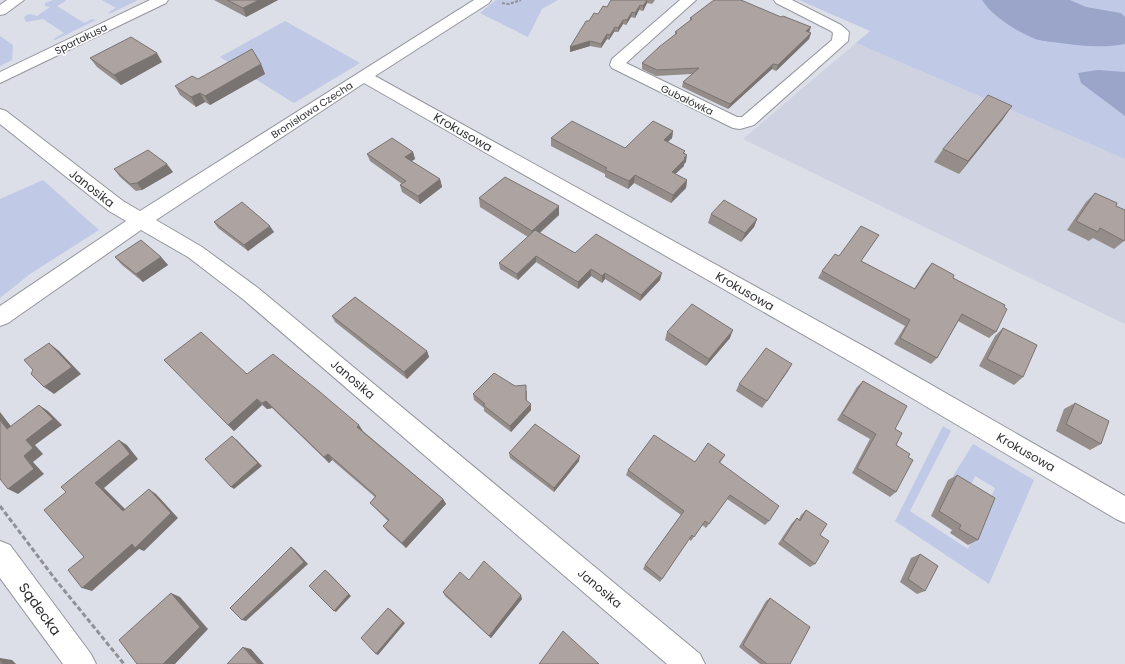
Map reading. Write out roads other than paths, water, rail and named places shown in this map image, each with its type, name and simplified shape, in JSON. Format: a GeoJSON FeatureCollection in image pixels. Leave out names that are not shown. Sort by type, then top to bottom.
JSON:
{"type":"FeatureCollection","features":[{"type":"Feature","properties":{"kind":"street"},"geometry":{"type":"LineString","coordinates":[[0,11],[17,0]]}},
{"type":"Feature","properties":{"kind":"street","name":"Spartakusa"},"geometry":{"type":"LineString","coordinates":[[0,78],[161,0]]}},
{"type":"Feature","properties":{"kind":"street","name":"Bronisława Czecha"},"geometry":{"type":"LineString","coordinates":[[0,317],[140,221],[484,0]]}},
{"type":"Feature","properties":{"kind":"street","name":"Gubałówka"},"geometry":{"type":"LineString","coordinates":[[689,0],[618,62],[618,65],[733,122],[740,124],[748,121],[840,41],[841,32],[836,28],[781,0]]}},
{"type":"Feature","properties":{"kind":"street","name":"Krokusowa"},"geometry":{"type":"LineString","coordinates":[[364,76],[866,359],[1125,510]]}},
{"type":"Feature","properties":{"kind":"street","name":"Janosika"},"geometry":{"type":"LineString","coordinates":[[0,115],[100,195],[140,221],[195,252],[251,294],[690,664]]}},
{"type":"Feature","properties":{"kind":"street","name":"Sądecka"},"geometry":{"type":"LineString","coordinates":[[0,555],[81,664]]}}]}
